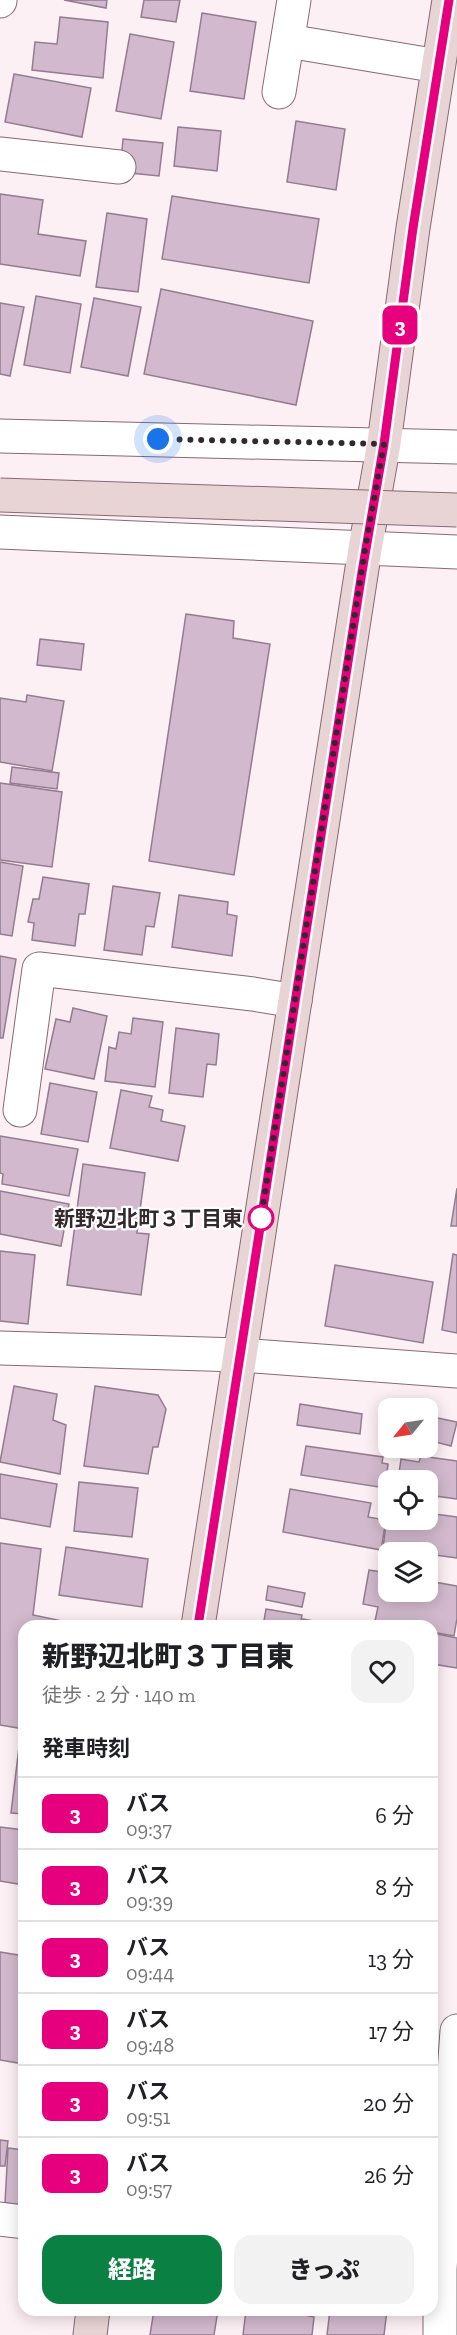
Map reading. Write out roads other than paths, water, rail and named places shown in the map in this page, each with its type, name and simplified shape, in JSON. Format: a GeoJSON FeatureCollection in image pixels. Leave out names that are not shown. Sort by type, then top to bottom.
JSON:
{"type":"FeatureCollection","features":[{"type":"Feature","properties":{"kind":"street"},"geometry":{"type":"LineString","coordinates":[[279,92],[294,0]]}},
{"type":"Feature","properties":{"kind":"street"},"geometry":{"type":"LineString","coordinates":[[199,1620],[365,549],[384,444],[412,239],[449,0]]}},
{"type":"Feature","properties":{"kind":"street"},"geometry":{"type":"LineString","coordinates":[[288,41],[438,66]]}},
{"type":"Feature","properties":{"kind":"street"},"geometry":{"type":"LineString","coordinates":[[0,154],[119,167]]}},
{"type":"Feature","properties":{"kind":"street"},"geometry":{"type":"LineString","coordinates":[[0,436],[457,447]]}},
{"type":"Feature","properties":{"kind":"street"},"geometry":{"type":"LineString","coordinates":[[0,495],[457,510]]}},
{"type":"Feature","properties":{"kind":"street"},"geometry":{"type":"LineString","coordinates":[[0,532],[457,552]]}},
{"type":"Feature","properties":{"kind":"street"},"geometry":{"type":"LineString","coordinates":[[20,1110],[39,969],[295,1001]]}},
{"type":"Feature","properties":{"kind":"street"},"geometry":{"type":"LineString","coordinates":[[0,1348],[240,1356],[457,1371]]}},
{"type":"Feature","properties":{"kind":"street"},"geometry":{"type":"LineString","coordinates":[[440,2335],[457,2031]]}},
{"type":"Feature","properties":{"kind":"street"},"geometry":{"type":"LineString","coordinates":[[0,2219],[18,2221]]}},
{"type":"Feature","properties":{"kind":"street"},"geometry":{"type":"LineString","coordinates":[[90,2335],[92,2316]]}},
{"type":"Feature","properties":{"kind":"place","name":"新野辺北町３丁目東"},"geometry":{"type":"Point","coordinates":[261,1218]}}]}
